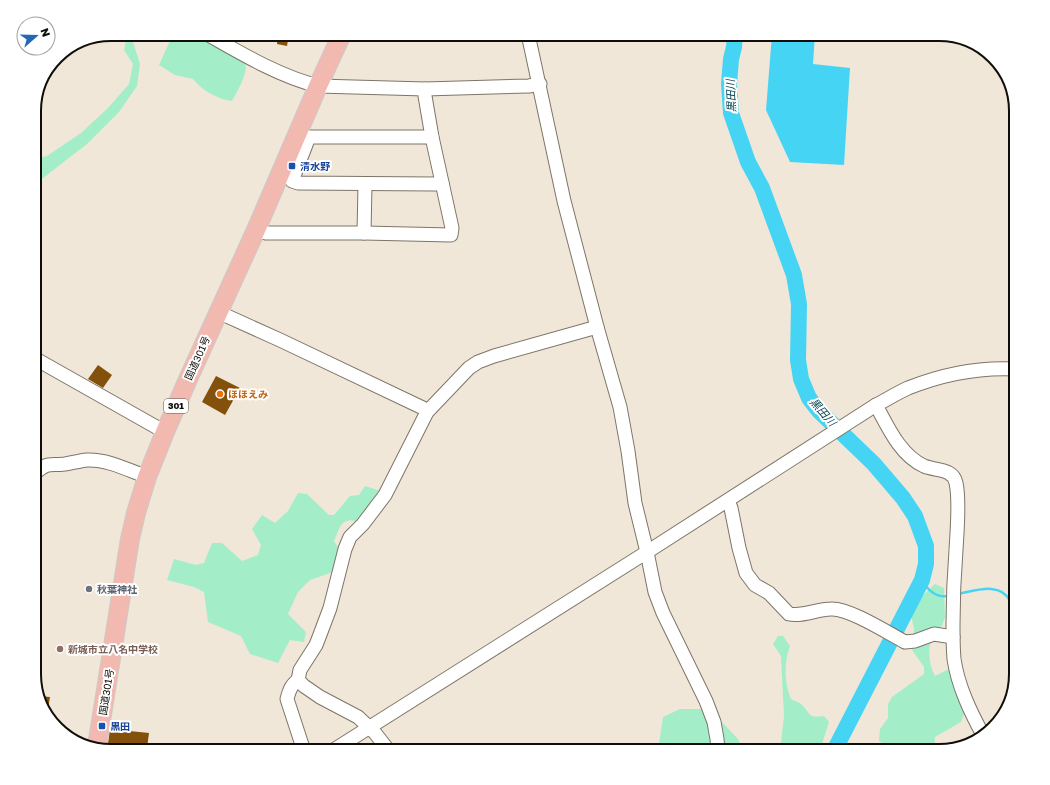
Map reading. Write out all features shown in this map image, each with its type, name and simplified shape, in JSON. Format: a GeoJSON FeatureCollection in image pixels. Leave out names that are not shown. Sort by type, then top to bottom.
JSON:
{"type":"FeatureCollection","features":[{"type":"Feature","properties":{"kind":"highway","name":"国道301号"},"geometry":{"type":"LineString","coordinates":[[98,743],[130,539],[146,477],[339,41]]}},
{"type":"Feature","properties":{"kind":"street"},"geometry":{"type":"LineString","coordinates":[[220,41],[254,60],[318,86],[425,89],[529,86],[540,84]]}},
{"type":"Feature","properties":{"kind":"street"},"geometry":{"type":"LineString","coordinates":[[530,41],[564,201],[620,408],[635,503],[655,592],[663,613],[706,701],[714,722],[718,744]]}},
{"type":"Feature","properties":{"kind":"street"},"geometry":{"type":"LineString","coordinates":[[256,230],[266,233],[451,235],[452,228],[432,137],[425,89]]}},
{"type":"Feature","properties":{"kind":"street"},"geometry":{"type":"LineString","coordinates":[[432,137],[309,137],[292,181],[298,183],[364,184],[442,183]]}},
{"type":"Feature","properties":{"kind":"street"},"geometry":{"type":"LineString","coordinates":[[364,184],[364,233]]}},
{"type":"Feature","properties":{"kind":"street"},"geometry":{"type":"LineString","coordinates":[[218,312],[423,408],[426,412]]}},
{"type":"Feature","properties":{"kind":"street"},"geometry":{"type":"LineString","coordinates":[[302,744],[287,699],[289,691],[298,680],[300,670],[316,645],[330,608],[345,549],[350,537],[363,524],[385,495],[426,412],[470,368],[478,362],[494,356],[597,327]]}},
{"type":"Feature","properties":{"kind":"street"},"geometry":{"type":"LineString","coordinates":[[41,362],[166,432]]}},
{"type":"Feature","properties":{"kind":"street"},"geometry":{"type":"LineString","coordinates":[[343,744],[728,501],[876,405],[907,389],[932,379],[969,371],[996,368],[1009,369]]}},
{"type":"Feature","properties":{"kind":"street"},"geometry":{"type":"LineString","coordinates":[[876,405],[901,447],[910,457],[924,466],[949,472],[953,475],[956,483],[957,496],[953,603],[954,661],[970,712],[980,730]]}},
{"type":"Feature","properties":{"kind":"street"},"geometry":{"type":"LineString","coordinates":[[41,468],[48,464],[66,464],[96,460],[146,477]]}},
{"type":"Feature","properties":{"kind":"street"},"geometry":{"type":"LineString","coordinates":[[728,501],[732,508],[739,548],[746,573],[755,585],[775,598],[784,611],[794,615],[805,615],[832,609],[845,611],[905,642],[915,641],[934,634],[953,636]]}},
{"type":"Feature","properties":{"kind":"street"},"geometry":{"type":"LineString","coordinates":[[298,680],[320,697],[358,717],[369,727],[383,744]]}},
{"type":"Feature","properties":{"kind":"green space"},"geometry":{"type":"Polygon","coordinates":[[[126,41],[133,42],[140,64],[137,86],[119,112],[87,144],[41,180],[41,157],[47,156],[81,133],[108,108],[129,84],[133,64],[124,50],[126,41]]]}},
{"type":"Feature","properties":{"kind":"green space"},"geometry":{"type":"Polygon","coordinates":[[[170,41],[209,41],[245,63],[246,67],[244,77],[232,101],[211,94],[193,79],[175,75],[159,65],[170,41]]]}},
{"type":"Feature","properties":{"kind":"green space"},"geometry":{"type":"Polygon","coordinates":[[[365,486],[381,491],[370,508],[356,521],[347,521],[339,528],[334,541],[340,550],[333,572],[310,580],[298,592],[288,614],[306,632],[304,642],[290,640],[278,663],[250,654],[241,636],[208,622],[204,592],[194,587],[167,580],[174,559],[196,565],[204,563],[212,543],[222,543],[242,561],[258,555],[261,545],[252,529],[262,515],[275,523],[288,511],[298,493],[307,494],[329,515],[334,515],[350,496],[359,495],[365,486]]]}},
{"type":"Feature","properties":{"kind":"green space"},"geometry":{"type":"Polygon","coordinates":[[[935,584],[944,588],[945,617],[942,626],[934,630],[932,636],[929,653],[931,665],[935,676],[953,667],[965,711],[961,722],[935,737],[934,744],[884,744],[879,741],[880,729],[888,718],[888,704],[892,697],[924,674],[924,667],[912,650],[914,628],[911,616],[918,600],[935,584]]]}},
{"type":"Feature","properties":{"kind":"green space"},"geometry":{"type":"Polygon","coordinates":[[[778,636],[783,636],[790,646],[786,666],[786,679],[791,699],[801,704],[810,715],[815,717],[824,716],[829,722],[822,744],[781,744],[784,716],[781,656],[773,644],[778,636]]]}},
{"type":"Feature","properties":{"kind":"green space"},"geometry":{"type":"Polygon","coordinates":[[[680,709],[704,709],[720,720],[738,739],[740,744],[659,744],[663,717],[680,709]]]}},
{"type":"Feature","properties":{"kind":"water"},"geometry":{"type":"Polygon","coordinates":[[[771,41],[815,41],[813,64],[850,68],[844,165],[790,162],[766,110],[771,41]]]}},
{"type":"Feature","properties":{"kind":"building"},"geometry":{"type":"Polygon","coordinates":[[[277,41],[288,41],[287,46],[277,44],[277,41]]]}},
{"type":"Feature","properties":{"kind":"building"},"geometry":{"type":"Polygon","coordinates":[[[98,365],[112,375],[103,388],[88,379],[98,365]]]}},
{"type":"Feature","properties":{"kind":"building"},"geometry":{"type":"Polygon","coordinates":[[[216,376],[240,388],[225,415],[202,402],[216,376]]]}},
{"type":"Feature","properties":{"kind":"building"},"geometry":{"type":"Polygon","coordinates":[[[44,696],[50,697],[48,706],[44,696]]]}},
{"type":"Feature","properties":{"kind":"building"},"geometry":{"type":"Polygon","coordinates":[[[110,729],[149,733],[148,744],[108,744],[110,729]]]}},
{"type":"Feature","properties":{"kind":"waterway","name":"黒田川"},"geometry":{"type":"LineString","coordinates":[[734,41],[729,84],[731,113],[748,162],[762,188],[794,275],[799,304],[798,360],[801,379],[809,398],[819,411],[874,464],[903,498],[915,516],[926,546],[926,564],[922,580],[838,744]]}},
{"type":"Feature","properties":{"kind":"waterway"},"geometry":{"type":"LineString","coordinates":[[922,580],[936,595],[949,596]]}},
{"type":"Feature","properties":{"kind":"waterway"},"geometry":{"type":"LineString","coordinates":[[958,594],[994,589],[1006,595],[1009,600]]}},
{"type":"Feature","properties":{"kind":"place","name":"清水野"},"geometry":{"type":"Point","coordinates":[292,166]}},
{"type":"Feature","properties":{"kind":"place","name":"ほほえみ"},"geometry":{"type":"Point","coordinates":[220,394]}},
{"type":"Feature","properties":{"kind":"place","name":"秋葉神社"},"geometry":{"type":"Point","coordinates":[89,589]}},
{"type":"Feature","properties":{"kind":"place","name":"新城市立八名中学校"},"geometry":{"type":"Point","coordinates":[60,649]}},
{"type":"Feature","properties":{"kind":"place","name":"黒田"},"geometry":{"type":"Point","coordinates":[102,726]}}]}
